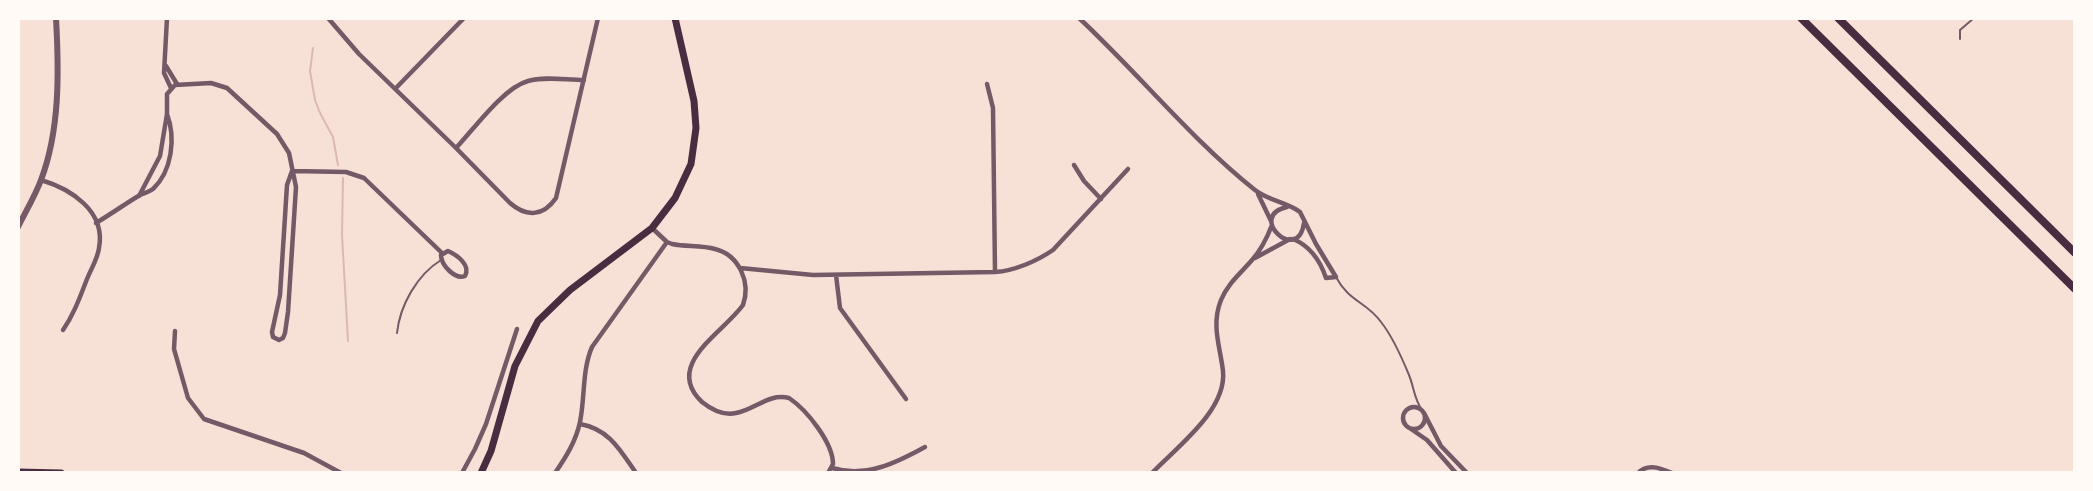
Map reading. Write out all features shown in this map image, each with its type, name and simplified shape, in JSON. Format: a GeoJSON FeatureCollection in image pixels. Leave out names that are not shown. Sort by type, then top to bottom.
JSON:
{"type":"FeatureCollection","features":[{"type":"Feature","properties":{"kind":"highway"},"geometry":{"type":"LineString","coordinates":[[1802,18],[2075,289]]}},
{"type":"Feature","properties":{"kind":"highway"},"geometry":{"type":"LineString","coordinates":[[1838,18],[2075,253]]}},
{"type":"Feature","properties":{"kind":"main road"},"geometry":{"type":"LineString","coordinates":[[481,473],[491,451],[515,366],[538,321],[570,290],[652,228],[675,198],[691,164],[696,128],[694,101],[675,18]]}},
{"type":"Feature","properties":{"kind":"main road"},"geometry":{"type":"LineString","coordinates":[[18,472],[61,473]]}},
{"type":"Feature","properties":{"kind":"street"},"geometry":{"type":"LineString","coordinates":[[18,226],[41,180],[51,145],[56,109],[56,18]]}},
{"type":"Feature","properties":{"kind":"street"},"geometry":{"type":"LineString","coordinates":[[165,18],[164,76],[171,88]]}},
{"type":"Feature","properties":{"kind":"street"},"geometry":{"type":"LineString","coordinates":[[328,18],[367,62],[514,207],[525,213],[544,210],[556,198],[598,18]]}},
{"type":"Feature","properties":{"kind":"street"},"geometry":{"type":"LineString","coordinates":[[395,89],[464,18]]}},
{"type":"Feature","properties":{"kind":"street"},"geometry":{"type":"LineString","coordinates":[[1079,18],[1205,145],[1254,190],[1298,210],[1336,277],[1326,278],[1315,254],[1304,244],[1278,236],[1254,190]]}},
{"type":"Feature","properties":{"kind":"street"},"geometry":{"type":"LineString","coordinates":[[165,66],[177,84]]}},
{"type":"Feature","properties":{"kind":"street"},"geometry":{"type":"LineString","coordinates":[[456,148],[500,101],[521,84],[537,80],[584,80]]}},
{"type":"Feature","properties":{"kind":"street"},"geometry":{"type":"LineString","coordinates":[[139,196],[160,156],[167,114],[167,94],[177,84],[211,83],[231,91],[281,139],[289,153],[296,187],[288,312],[284,335],[278,340],[272,332],[279,302],[287,185],[292,171]]}},
{"type":"Feature","properties":{"kind":"street"},"geometry":{"type":"LineString","coordinates":[[987,84],[993,108],[995,272]]}},
{"type":"Feature","properties":{"kind":"street"},"geometry":{"type":"LineString","coordinates":[[96,223],[155,187],[168,160],[172,136],[167,114]]}},
{"type":"Feature","properties":{"kind":"street"},"geometry":{"type":"LineString","coordinates":[[1074,165],[1084,181],[1101,199]]}},
{"type":"Feature","properties":{"kind":"street"},"geometry":{"type":"LineString","coordinates":[[740,268],[809,275],[836,275],[995,272],[1014,268],[1047,254],[1128,169]]}},
{"type":"Feature","properties":{"kind":"street"},"geometry":{"type":"LineString","coordinates":[[292,171],[346,172],[364,178],[442,254]]}},
{"type":"Feature","properties":{"kind":"street"},"geometry":{"type":"LineString","coordinates":[[41,180],[57,184],[78,196],[88,207],[96,223],[100,248],[73,315],[63,330]]}},
{"type":"Feature","properties":{"kind":"street"},"geometry":{"type":"LineString","coordinates":[[1152,473],[1203,421],[1217,402],[1223,376],[1216,335],[1219,306],[1229,286],[1253,260],[1265,242],[1276,212],[1290,207]]}},
{"type":"Feature","properties":{"kind":"street"},"geometry":{"type":"LineString","coordinates":[[1253,260],[1302,231],[1303,217]]}},
{"type":"Feature","properties":{"kind":"street"},"geometry":{"type":"LineString","coordinates":[[652,228],[667,242],[716,249],[731,257],[740,268],[745,282],[743,305],[692,361],[688,375],[692,390],[710,408],[725,414],[740,413],[772,398],[789,398],[802,409],[827,442],[833,456],[832,468],[828,473]]}},
{"type":"Feature","properties":{"kind":"street"},"geometry":{"type":"LineString","coordinates":[[555,473],[574,442],[580,424],[588,357],[592,347],[667,242]]}},
{"type":"Feature","properties":{"kind":"street"},"geometry":{"type":"LineString","coordinates":[[448,251],[455,255],[466,266],[466,274],[462,277],[456,276],[441,260],[442,254],[448,251]]}},
{"type":"Feature","properties":{"kind":"street"},"geometry":{"type":"LineString","coordinates":[[836,275],[840,308],[906,399]]}},
{"type":"Feature","properties":{"kind":"street"},"geometry":{"type":"LineString","coordinates":[[462,473],[486,424],[517,329]]}},
{"type":"Feature","properties":{"kind":"street"},"geometry":{"type":"LineString","coordinates":[[175,331],[174,349],[188,398],[204,419],[304,453],[340,473]]}},
{"type":"Feature","properties":{"kind":"street"},"geometry":{"type":"LineString","coordinates":[[1456,473],[1427,440],[1403,421],[1405,410],[1413,406],[1423,411],[1441,446],[1467,473]]}},
{"type":"Feature","properties":{"kind":"street"},"geometry":{"type":"LineString","coordinates":[[1409,428],[1420,426],[1424,420],[1423,411]]}},
{"type":"Feature","properties":{"kind":"street"},"geometry":{"type":"LineString","coordinates":[[580,424],[597,428],[605,434],[636,473]]}},
{"type":"Feature","properties":{"kind":"street"},"geometry":{"type":"LineString","coordinates":[[832,468],[850,471],[884,467],[925,447]]}},
{"type":"Feature","properties":{"kind":"street"},"geometry":{"type":"LineString","coordinates":[[1638,473],[1648,467],[1659,468],[1671,473]]}},
{"type":"Feature","properties":{"kind":"lane"},"geometry":{"type":"LineString","coordinates":[[1960,39],[1960,30],[1974,18]]}},
{"type":"Feature","properties":{"kind":"lane"},"geometry":{"type":"LineString","coordinates":[[397,333],[400,316],[410,294],[431,266],[441,260]]}},
{"type":"Feature","properties":{"kind":"lane"},"geometry":{"type":"LineString","coordinates":[[1336,277],[1347,294],[1373,313],[1383,324],[1408,372],[1416,401],[1423,411]]}},
{"type":"Feature","properties":{"kind":"waterway"},"geometry":{"type":"LineString","coordinates":[[313,48],[310,71],[315,100],[333,137],[338,165]]}},
{"type":"Feature","properties":{"kind":"waterway"},"geometry":{"type":"LineString","coordinates":[[343,178],[342,235],[348,341]]}}]}
